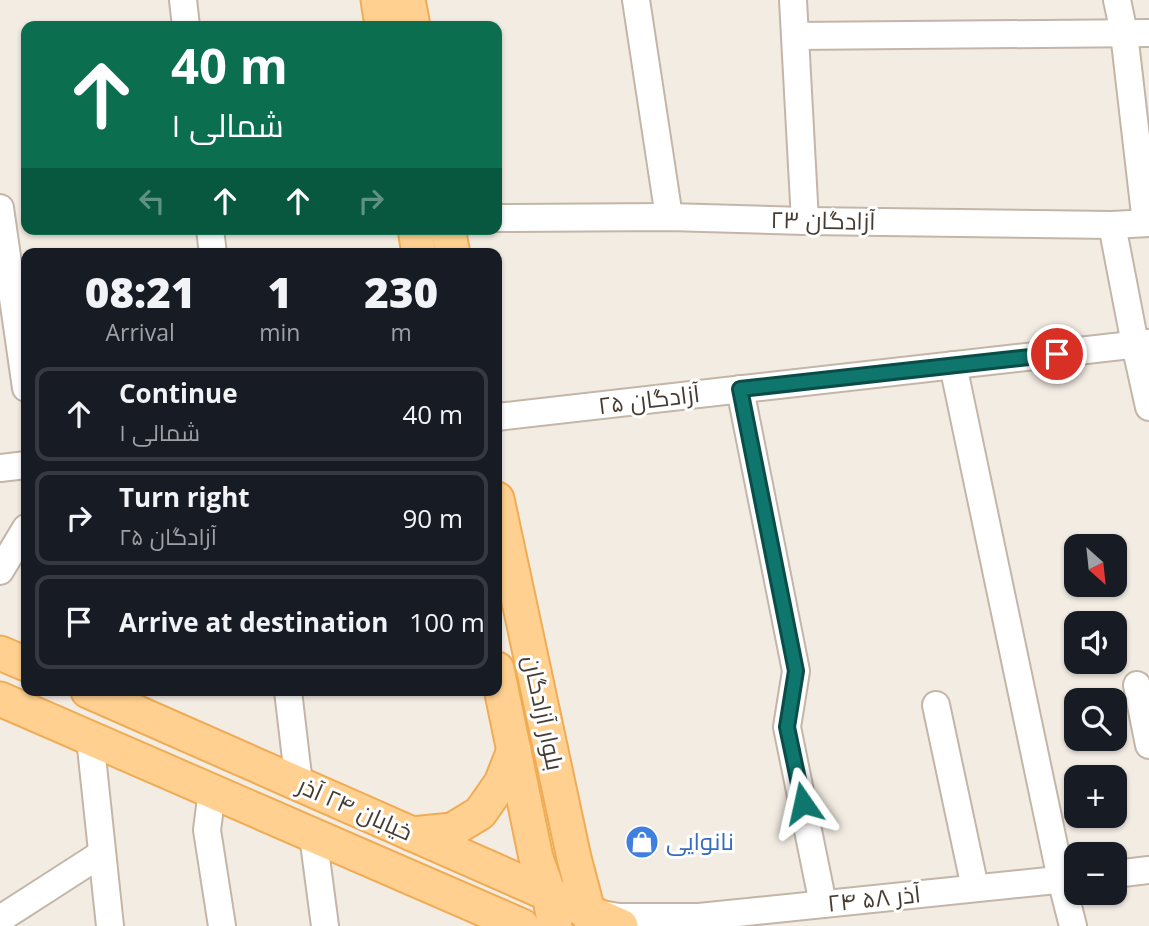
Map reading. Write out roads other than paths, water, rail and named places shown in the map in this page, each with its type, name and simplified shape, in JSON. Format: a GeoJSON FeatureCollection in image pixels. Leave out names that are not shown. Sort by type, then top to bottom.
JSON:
{"type":"FeatureCollection","features":[{"type":"Feature","properties":{"kind":"main road"},"geometry":{"type":"LineString","coordinates":[[378,0],[381,21]]}},
{"type":"Feature","properties":{"kind":"main road"},"geometry":{"type":"LineString","coordinates":[[408,0],[412,21]]}},
{"type":"Feature","properties":{"kind":"main road","name":"بلوار آزادگان"},"geometry":{"type":"LineString","coordinates":[[502,522],[574,858],[591,919]]}},
{"type":"Feature","properties":{"kind":"main road"},"geometry":{"type":"LineString","coordinates":[[0,653],[21,662]]}},
{"type":"Feature","properties":{"kind":"main road","name":"بلوار آزادگان"},"geometry":{"type":"LineString","coordinates":[[502,693],[536,858],[549,894],[555,926]]}},
{"type":"Feature","properties":{"kind":"main road","name":"خیابان ۲۴ آذر"},"geometry":{"type":"LineString","coordinates":[[99,696],[549,894],[591,919],[621,926]]}},
{"type":"Feature","properties":{"kind":"main road","name":"خیابان ۲۴ آذر"},"geometry":{"type":"LineString","coordinates":[[0,699],[522,926]]}},
{"type":"Feature","properties":{"kind":"main road"},"geometry":{"type":"LineString","coordinates":[[412,834],[452,830],[480,813],[501,783],[514,750]]}},
{"type":"Feature","properties":{"kind":"main road"},"geometry":{"type":"LineString","coordinates":[[227,798],[258,766]]}},
{"type":"Feature","properties":{"kind":"street"},"geometry":{"type":"LineString","coordinates":[[183,0],[185,21]]}},
{"type":"Feature","properties":{"kind":"street"},"geometry":{"type":"LineString","coordinates":[[636,0],[669,217]]}},
{"type":"Feature","properties":{"kind":"street"},"geometry":{"type":"LineString","coordinates":[[793,0],[805,221]]}},
{"type":"Feature","properties":{"kind":"street"},"geometry":{"type":"LineString","coordinates":[[1117,0],[1137,33],[1148,223]]}},
{"type":"Feature","properties":{"kind":"street"},"geometry":{"type":"LineString","coordinates":[[795,36],[1137,33]]}},
{"type":"Feature","properties":{"kind":"street"},"geometry":{"type":"LineString","coordinates":[[0,208],[21,353]]}},
{"type":"Feature","properties":{"kind":"street","name":"آزادگان ۲۳"},"geometry":{"type":"LineString","coordinates":[[502,218],[669,217],[1112,225],[1148,223]]}},
{"type":"Feature","properties":{"kind":"street"},"geometry":{"type":"LineString","coordinates":[[1112,225],[1142,344],[1149,407]]}},
{"type":"Feature","properties":{"kind":"street","name":"آزادگان ۲۵"},"geometry":{"type":"LineString","coordinates":[[502,416],[1142,344]]}},
{"type":"Feature","properties":{"kind":"street"},"geometry":{"type":"LineString","coordinates":[[953,365],[1016,661],[1064,858]]}},
{"type":"Feature","properties":{"kind":"street"},"geometry":{"type":"LineString","coordinates":[[740,389],[796,671],[787,727],[823,904]]}},
{"type":"Feature","properties":{"kind":"street"},"geometry":{"type":"LineString","coordinates":[[0,468],[21,466]]}},
{"type":"Feature","properties":{"kind":"street"},"geometry":{"type":"LineString","coordinates":[[0,571],[21,536]]}},
{"type":"Feature","properties":{"kind":"street"},"geometry":{"type":"LineString","coordinates":[[1137,685],[1149,745]]}},
{"type":"Feature","properties":{"kind":"street"},"geometry":{"type":"LineString","coordinates":[[289,696],[299,784]]}},
{"type":"Feature","properties":{"kind":"street"},"geometry":{"type":"LineString","coordinates":[[936,705],[975,888]]}},
{"type":"Feature","properties":{"kind":"street"},"geometry":{"type":"LineString","coordinates":[[90,738],[110,926]]}},
{"type":"Feature","properties":{"kind":"street"},"geometry":{"type":"LineString","coordinates":[[222,926],[207,830],[227,798]]}},
{"type":"Feature","properties":{"kind":"street"},"geometry":{"type":"LineString","coordinates":[[313,835],[325,926]]}},
{"type":"Feature","properties":{"kind":"street"},"geometry":{"type":"LineString","coordinates":[[0,919],[101,854]]}},
{"type":"Feature","properties":{"kind":"street"},"geometry":{"type":"LineString","coordinates":[[1127,873],[1149,870]]}},
{"type":"Feature","properties":{"kind":"street","name":"۲۴ آذر ۵۸"},"geometry":{"type":"LineString","coordinates":[[591,919],[619,917],[699,922],[823,904],[1064,879]]}},
{"type":"Feature","properties":{"kind":"street"},"geometry":{"type":"LineString","coordinates":[[1071,905],[1073,926]]}},
{"type":"Feature","properties":{"kind":"place","name":"نانوایی"},"geometry":{"type":"Point","coordinates":[642,842]}}]}
